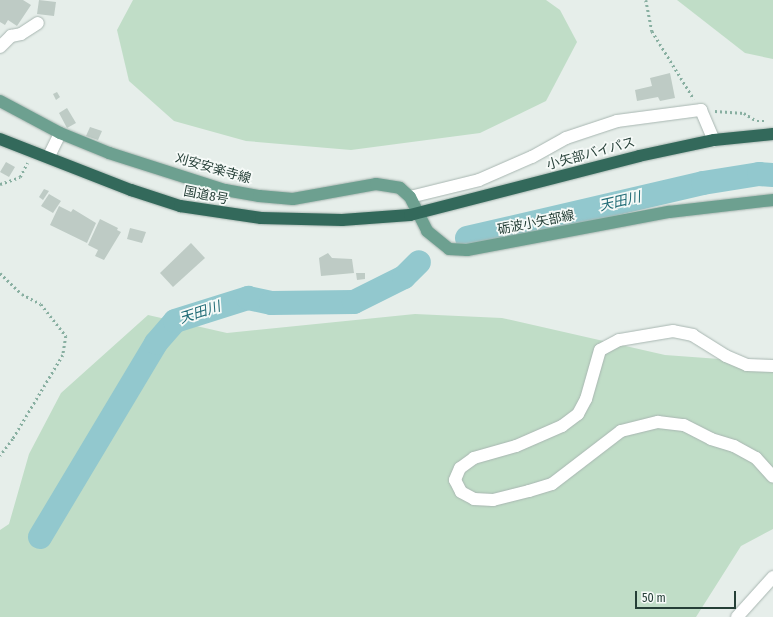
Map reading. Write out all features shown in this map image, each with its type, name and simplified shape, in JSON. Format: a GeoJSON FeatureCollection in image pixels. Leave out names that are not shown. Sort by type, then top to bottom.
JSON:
{"type":"FeatureCollection","features":[{"type":"Feature","properties":{"kind":"highway","name":"小矢部バイパス"},"geometry":{"type":"LineString","coordinates":[[418,212],[639,156],[714,140],[773,134]]}},
{"type":"Feature","properties":{"kind":"highway","name":"国道8号"},"geometry":{"type":"LineString","coordinates":[[0,139],[49,156],[131,190],[180,206],[220,213],[261,218],[342,220],[418,212]]}},
{"type":"Feature","properties":{"kind":"main road","name":"刈安安楽寺線"},"geometry":{"type":"LineString","coordinates":[[0,101],[60,133],[109,153],[210,185],[259,196],[294,199],[376,184],[400,188],[410,197]]}},
{"type":"Feature","properties":{"kind":"main road"},"geometry":{"type":"LineString","coordinates":[[410,197],[418,212]]}},
{"type":"Feature","properties":{"kind":"main road","name":"砺波小矢部線"},"geometry":{"type":"LineString","coordinates":[[418,212],[427,231],[438,243],[449,250],[467,250],[669,212],[773,200]]}},
{"type":"Feature","properties":{"kind":"street"},"geometry":{"type":"LineString","coordinates":[[0,47],[11,36],[21,34],[38,23]]}},
{"type":"Feature","properties":{"kind":"street"},"geometry":{"type":"LineString","coordinates":[[410,197],[479,180],[592,128],[617,121],[701,110],[714,140]]}},
{"type":"Feature","properties":{"kind":"street"},"geometry":{"type":"LineString","coordinates":[[49,156],[60,133]]}},
{"type":"Feature","properties":{"kind":"street"},"geometry":{"type":"LineString","coordinates":[[773,366],[746,365],[726,356],[693,335],[673,331],[619,340],[600,350],[586,399],[578,414],[562,426],[529,440],[474,458],[460,468],[455,480],[461,492],[474,499],[493,500],[529,491],[552,484],[621,431],[658,422],[684,425],[711,439],[734,446],[756,458],[773,477]]}},
{"type":"Feature","properties":{"kind":"street"},"geometry":{"type":"LineString","coordinates":[[737,617],[773,577]]}},
{"type":"Feature","properties":{"kind":"path"},"geometry":{"type":"LineString","coordinates":[[646,0],[652,31],[701,110],[744,113],[757,121],[773,121]]}},
{"type":"Feature","properties":{"kind":"path"},"geometry":{"type":"LineString","coordinates":[[0,184],[20,177],[33,151]]}},
{"type":"Feature","properties":{"kind":"path"},"geometry":{"type":"LineString","coordinates":[[0,273],[22,294],[41,304],[66,336],[63,354],[13,438],[0,456]]}},
{"type":"Feature","properties":{"kind":"green space"},"geometry":{"type":"Polygon","coordinates":[[[133,0],[546,0],[560,10],[577,42],[546,101],[480,133],[351,150],[246,141],[174,121],[129,81],[117,30],[133,0]]]}},
{"type":"Feature","properties":{"kind":"green space"},"geometry":{"type":"Polygon","coordinates":[[[677,0],[773,0],[773,59],[745,53],[677,0]]]}},
{"type":"Feature","properties":{"kind":"green space"},"geometry":{"type":"Polygon","coordinates":[[[415,314],[502,318],[665,355],[773,363],[773,529],[741,546],[696,617],[0,617],[0,530],[9,524],[29,454],[61,393],[148,315],[227,333],[415,314]]]}},
{"type":"Feature","properties":{"kind":"building"},"geometry":{"type":"Polygon","coordinates":[[[0,0],[23,0],[31,5],[17,26],[8,20],[5,25],[0,22],[0,0]]]}},
{"type":"Feature","properties":{"kind":"building"},"geometry":{"type":"Polygon","coordinates":[[[39,0],[56,2],[54,16],[37,14],[39,0]]]}},
{"type":"Feature","properties":{"kind":"building"},"geometry":{"type":"Polygon","coordinates":[[[670,73],[675,98],[660,101],[658,97],[637,101],[635,90],[652,86],[650,78],[670,73]]]}},
{"type":"Feature","properties":{"kind":"building"},"geometry":{"type":"Polygon","coordinates":[[[57,92],[60,97],[56,100],[53,94],[57,92]]]}},
{"type":"Feature","properties":{"kind":"building"},"geometry":{"type":"Polygon","coordinates":[[[67,108],[76,123],[67,128],[59,113],[67,108]]]}},
{"type":"Feature","properties":{"kind":"building"},"geometry":{"type":"Polygon","coordinates":[[[90,127],[102,131],[98,140],[86,136],[90,127]]]}},
{"type":"Feature","properties":{"kind":"building"},"geometry":{"type":"Polygon","coordinates":[[[6,162],[15,167],[9,177],[0,172],[6,162]]]}},
{"type":"Feature","properties":{"kind":"building"},"geometry":{"type":"Polygon","coordinates":[[[44,189],[49,191],[43,200],[39,197],[44,189]]]}},
{"type":"Feature","properties":{"kind":"building"},"geometry":{"type":"Polygon","coordinates":[[[49,194],[61,201],[53,213],[41,206],[49,194]]]}},
{"type":"Feature","properties":{"kind":"building"},"geometry":{"type":"Polygon","coordinates":[[[59,206],[71,212],[73,209],[96,223],[87,243],[50,225],[59,206]]]}},
{"type":"Feature","properties":{"kind":"building"},"geometry":{"type":"Polygon","coordinates":[[[100,219],[118,228],[117,230],[121,232],[104,260],[95,256],[98,250],[88,245],[100,219]]]}},
{"type":"Feature","properties":{"kind":"building"},"geometry":{"type":"Polygon","coordinates":[[[130,228],[146,232],[142,243],[127,239],[130,228]]]}},
{"type":"Feature","properties":{"kind":"building"},"geometry":{"type":"Polygon","coordinates":[[[191,243],[205,258],[173,287],[160,273],[191,243]]]}},
{"type":"Feature","properties":{"kind":"building"},"geometry":{"type":"Polygon","coordinates":[[[328,253],[332,258],[352,259],[354,273],[321,276],[319,258],[328,253]]]}},
{"type":"Feature","properties":{"kind":"building"},"geometry":{"type":"Polygon","coordinates":[[[356,273],[365,273],[365,279],[357,280],[356,273]]]}},
{"type":"Feature","properties":{"kind":"waterway","name":"天田川"},"geometry":{"type":"LineString","coordinates":[[467,238],[703,183],[759,174],[773,175]]}},
{"type":"Feature","properties":{"kind":"waterway","name":"天田川"},"geometry":{"type":"LineString","coordinates":[[40,537],[156,343],[175,321],[248,298],[271,303],[354,302],[404,277],[419,262]]}}]}
